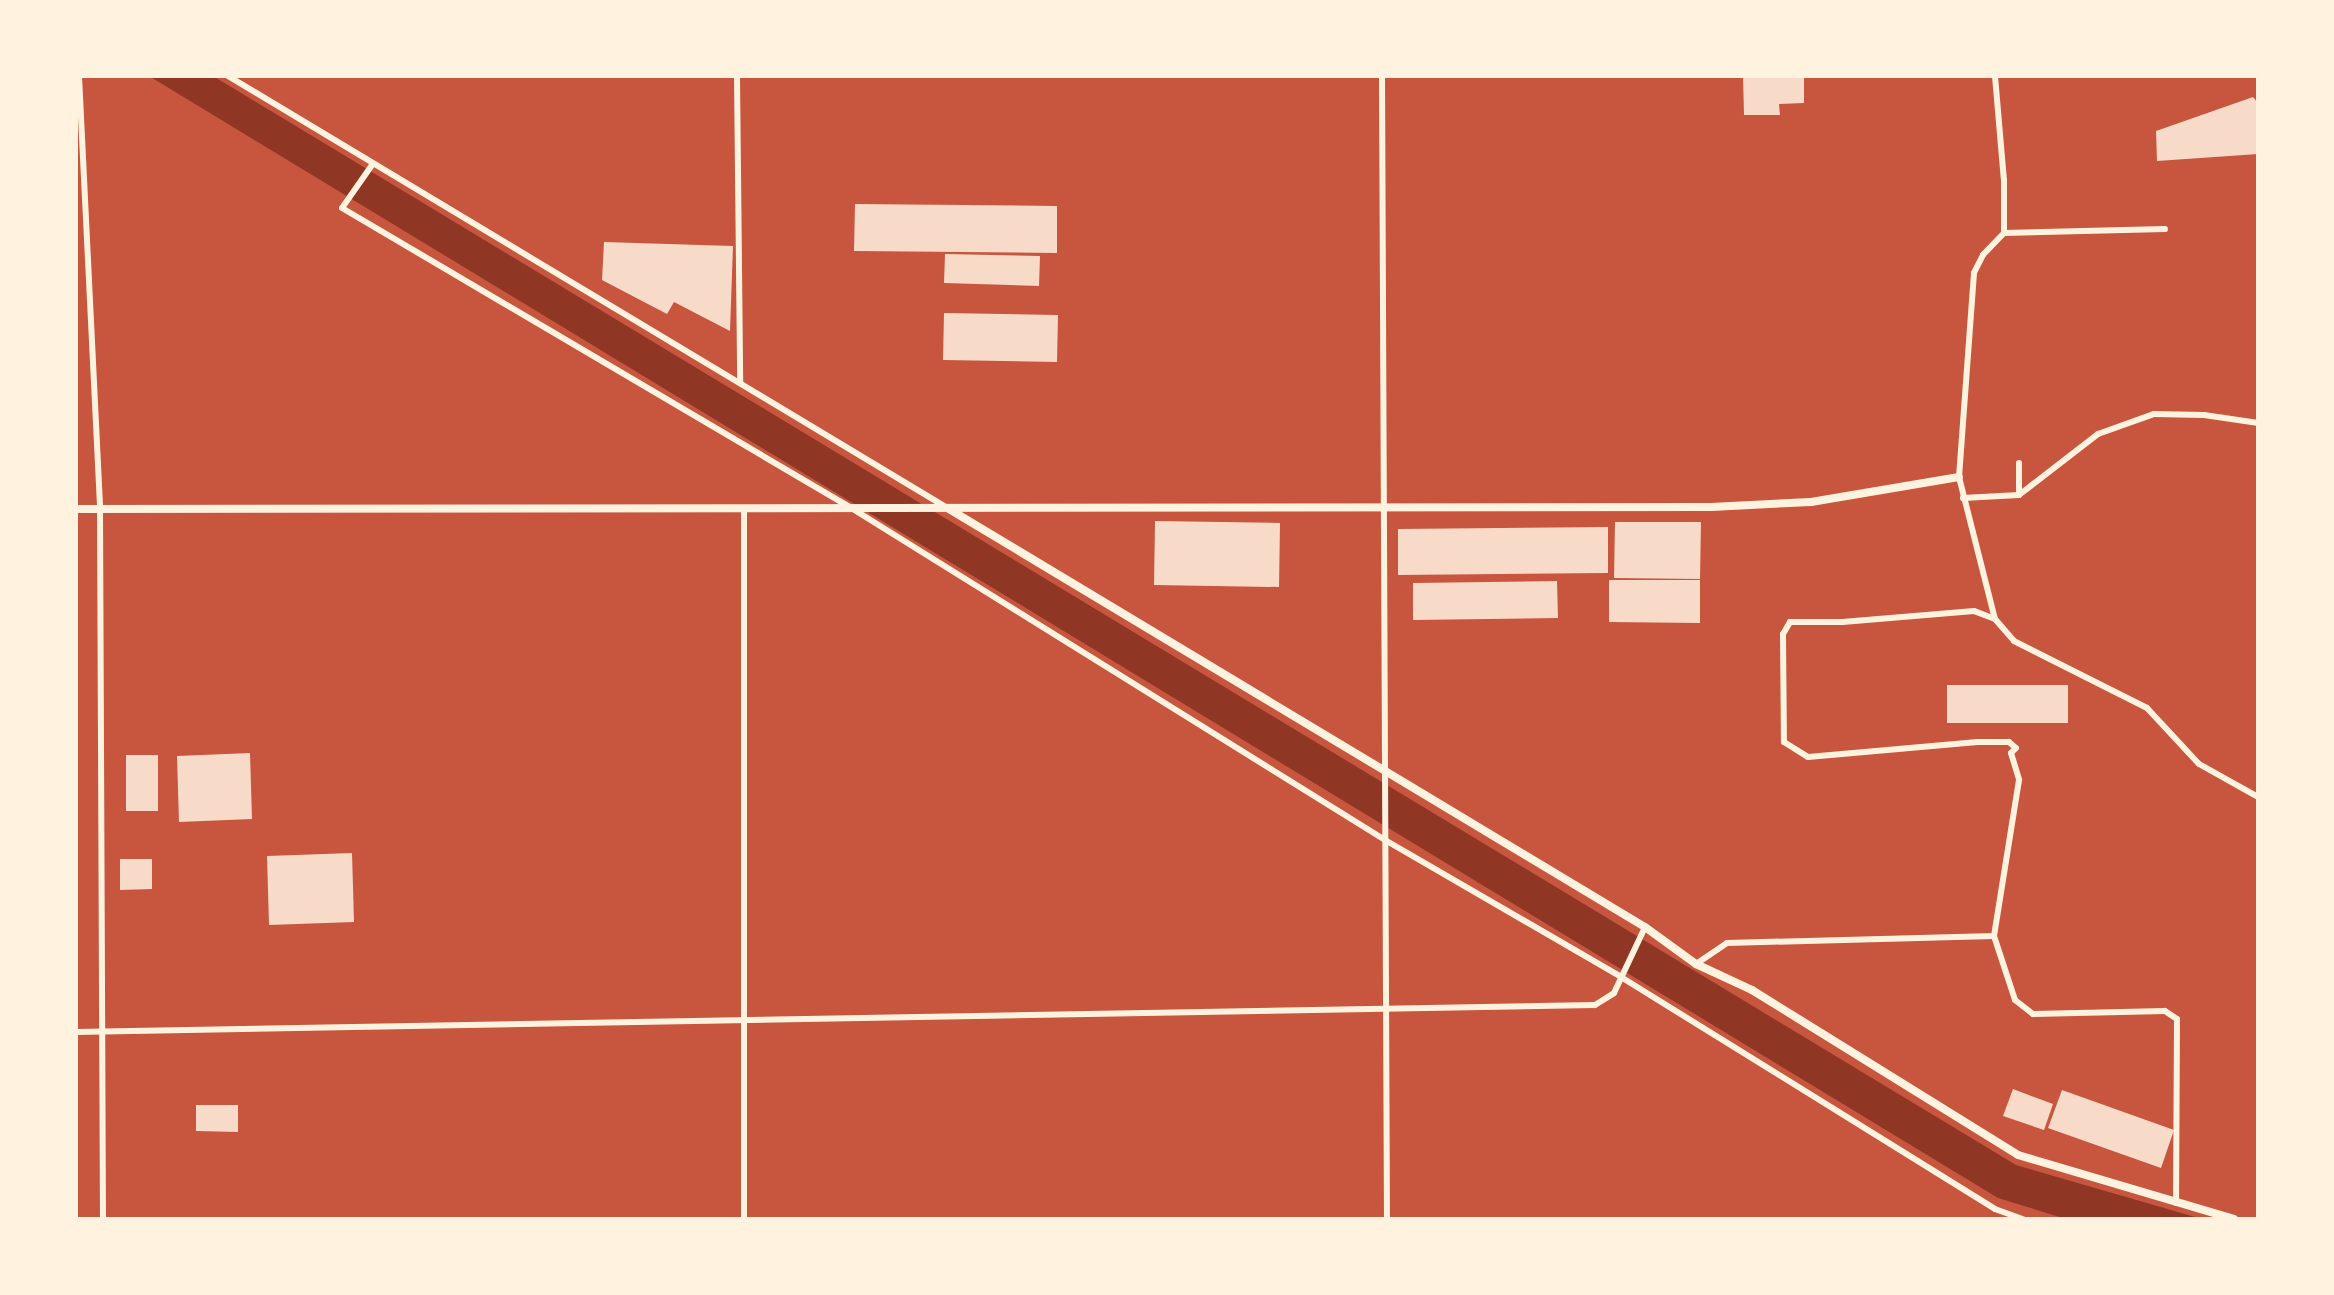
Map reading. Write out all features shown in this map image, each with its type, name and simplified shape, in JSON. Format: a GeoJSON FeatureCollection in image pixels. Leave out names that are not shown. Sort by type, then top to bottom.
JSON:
{"type":"FeatureCollection","features":[{"type":"Feature","properties":{"kind":"street"},"geometry":{"type":"LineString","coordinates":[[76,509],[744,509],[848,506],[1385,509],[1782,504],[1959,477]]}},
{"type":"Feature","properties":{"kind":"street"},"geometry":{"type":"LineString","coordinates":[[946,507],[1645,927],[1696,964],[1752,990],[2018,1155],[2234,1219]]}},
{"type":"Feature","properties":{"kind":"lane"},"geometry":{"type":"LineString","coordinates":[[79,76],[100,509],[103,1219]]}},
{"type":"Feature","properties":{"kind":"lane"},"geometry":{"type":"LineString","coordinates":[[228,76],[946,507]]}},
{"type":"Feature","properties":{"kind":"lane"},"geometry":{"type":"LineString","coordinates":[[737,76],[740,383]]}},
{"type":"Feature","properties":{"kind":"lane"},"geometry":{"type":"LineString","coordinates":[[1382,76],[1387,1219]]}},
{"type":"Feature","properties":{"kind":"lane"},"geometry":{"type":"LineString","coordinates":[[1995,76],[2004,180],[2004,233],[1983,255],[1974,273],[1959,477],[1995,619],[2014,641],[2147,708],[2199,764],[2258,797]]}},
{"type":"Feature","properties":{"kind":"lane"},"geometry":{"type":"LineString","coordinates":[[372,165],[342,208],[848,506],[1385,840],[1621,977],[1995,1209],[2023,1219]]}},
{"type":"Feature","properties":{"kind":"lane"},"geometry":{"type":"LineString","coordinates":[[2004,233],[2165,229]]}},
{"type":"Feature","properties":{"kind":"lane"},"geometry":{"type":"LineString","coordinates":[[1963,498],[2019,495],[2098,434],[2154,414],[2204,415],[2258,423]]}},
{"type":"Feature","properties":{"kind":"lane"},"geometry":{"type":"LineString","coordinates":[[2019,463],[2019,495]]}},
{"type":"Feature","properties":{"kind":"lane"},"geometry":{"type":"LineString","coordinates":[[744,509],[744,1219]]}},
{"type":"Feature","properties":{"kind":"lane"},"geometry":{"type":"LineString","coordinates":[[1995,619],[1974,611],[1842,622],[1790,622],[1783,634],[1784,742],[1797,753],[1808,757],[1977,742],[2009,742],[2016,748],[2011,753],[2019,780],[1994,936],[2015,1000],[2033,1014],[2165,1011],[2177,1019],[2176,1203]]}},
{"type":"Feature","properties":{"kind":"lane"},"geometry":{"type":"LineString","coordinates":[[76,1032],[1595,1005],[1614,993],[1645,927]]}},
{"type":"Feature","properties":{"kind":"lane"},"geometry":{"type":"LineString","coordinates":[[1696,964],[1727,943],[1994,936]]}},
{"type":"Feature","properties":{"kind":"shaded area"},"geometry":{"type":"Polygon","coordinates":[[[149,76],[213,76],[2016,1165],[2202,1219],[2066,1219],[1998,1198],[149,76]]]}},
{"type":"Feature","properties":{"kind":"building"},"geometry":{"type":"Polygon","coordinates":[[[1743,76],[1804,76],[1804,103],[1779,104],[1780,115],[1744,115],[1743,76]]]}},
{"type":"Feature","properties":{"kind":"building"},"geometry":{"type":"Polygon","coordinates":[[[2253,97],[2258,103],[2258,154],[2157,161],[2156,131],[2253,97]]]}},
{"type":"Feature","properties":{"kind":"building"},"geometry":{"type":"Polygon","coordinates":[[[855,204],[1057,206],[1057,253],[854,251],[855,204]]]}},
{"type":"Feature","properties":{"kind":"building"},"geometry":{"type":"Polygon","coordinates":[[[604,242],[733,246],[730,331],[674,302],[667,314],[602,280],[604,242]]]}},
{"type":"Feature","properties":{"kind":"building"},"geometry":{"type":"Polygon","coordinates":[[[945,254],[1040,256],[1039,286],[944,283],[945,254]]]}},
{"type":"Feature","properties":{"kind":"building"},"geometry":{"type":"Polygon","coordinates":[[[944,313],[1058,315],[1057,362],[943,360],[944,313]]]}},
{"type":"Feature","properties":{"kind":"building"},"geometry":{"type":"Polygon","coordinates":[[[1155,521],[1280,523],[1279,587],[1154,585],[1155,521]]]}},
{"type":"Feature","properties":{"kind":"building"},"geometry":{"type":"Polygon","coordinates":[[[1615,522],[1701,522],[1700,579],[1614,578],[1615,522]]]}},
{"type":"Feature","properties":{"kind":"building"},"geometry":{"type":"Polygon","coordinates":[[[1608,527],[1608,573],[1398,575],[1398,529],[1608,527]]]}},
{"type":"Feature","properties":{"kind":"building"},"geometry":{"type":"Polygon","coordinates":[[[1609,580],[1700,580],[1700,623],[1609,622],[1609,580]]]}},
{"type":"Feature","properties":{"kind":"building"},"geometry":{"type":"Polygon","coordinates":[[[1557,581],[1558,618],[1413,620],[1413,583],[1557,581]]]}},
{"type":"Feature","properties":{"kind":"building"},"geometry":{"type":"Polygon","coordinates":[[[1947,685],[2068,685],[2068,723],[1947,723],[1947,685]]]}},
{"type":"Feature","properties":{"kind":"building"},"geometry":{"type":"Polygon","coordinates":[[[250,753],[252,819],[179,822],[177,756],[250,753]]]}},
{"type":"Feature","properties":{"kind":"building"},"geometry":{"type":"Polygon","coordinates":[[[126,755],[158,755],[158,811],[126,811],[126,755]]]}},
{"type":"Feature","properties":{"kind":"building"},"geometry":{"type":"Polygon","coordinates":[[[352,853],[354,922],[269,925],[267,856],[352,853]]]}},
{"type":"Feature","properties":{"kind":"building"},"geometry":{"type":"Polygon","coordinates":[[[120,859],[152,859],[152,889],[120,890],[120,859]]]}},
{"type":"Feature","properties":{"kind":"building"},"geometry":{"type":"Polygon","coordinates":[[[2013,1089],[2053,1104],[2044,1130],[2003,1116],[2013,1089]]]}},
{"type":"Feature","properties":{"kind":"building"},"geometry":{"type":"Polygon","coordinates":[[[2062,1090],[2174,1130],[2161,1168],[2048,1128],[2062,1090]]]}},
{"type":"Feature","properties":{"kind":"building"},"geometry":{"type":"Polygon","coordinates":[[[196,1105],[238,1105],[238,1132],[196,1131],[196,1105]]]}}]}
